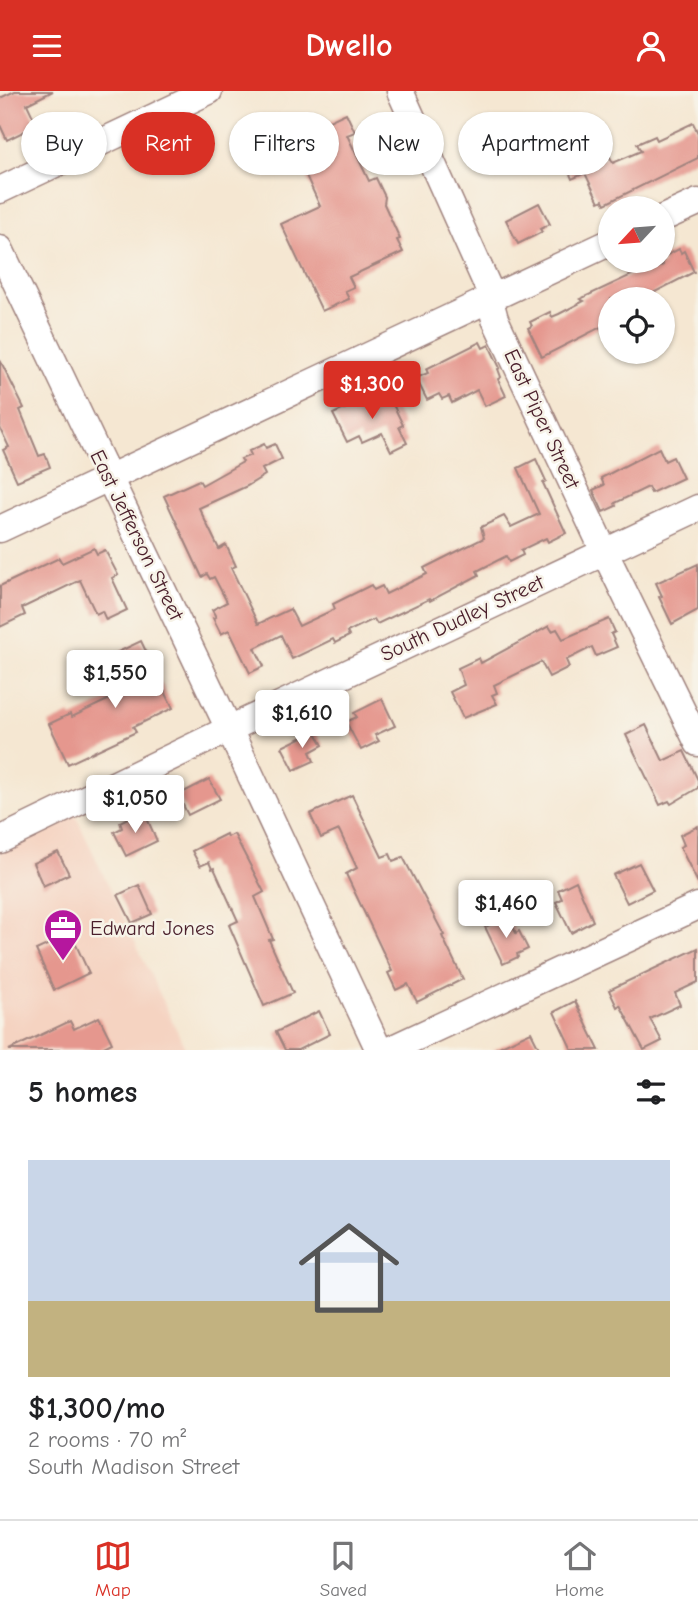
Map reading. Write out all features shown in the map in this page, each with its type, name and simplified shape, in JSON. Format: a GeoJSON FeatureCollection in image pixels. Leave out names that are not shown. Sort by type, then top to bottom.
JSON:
{"type":"FeatureCollection","features":[{"type":"Feature","properties":{"kind":"street"},"geometry":{"type":"LineString","coordinates":[[0,190],[209,91]]}},
{"type":"Feature","properties":{"kind":"street","name":"East Piper Street"},"geometry":{"type":"LineString","coordinates":[[400,91],[492,296],[495,319],[698,743]]}},
{"type":"Feature","properties":{"kind":"street"},"geometry":{"type":"LineString","coordinates":[[676,212],[698,202]]}},
{"type":"Feature","properties":{"kind":"street"},"geometry":{"type":"LineString","coordinates":[[0,529],[598,248]]}},
{"type":"Feature","properties":{"kind":"street","name":"East Jefferson Street"},"geometry":{"type":"LineString","coordinates":[[0,249],[379,1050]]}},
{"type":"Feature","properties":{"kind":"street","name":"South Dudley Street"},"geometry":{"type":"LineString","coordinates":[[0,840],[698,508]]}},
{"type":"Feature","properties":{"kind":"street"},"geometry":{"type":"LineString","coordinates":[[388,1050],[698,906]]}},
{"type":"Feature","properties":{"kind":"shaded area"},"geometry":{"type":"Polygon","coordinates":[[[71,806],[186,1050],[0,1050],[0,840],[71,806]]]}},
{"type":"Feature","properties":{"kind":"building"},"geometry":{"type":"Polygon","coordinates":[[[15,91],[53,91],[27,104],[31,112],[21,112],[21,133],[7,140],[0,125],[0,98],[15,91]]]}},
{"type":"Feature","properties":{"kind":"building"},"geometry":{"type":"Polygon","coordinates":[[[346,113],[353,128],[353,133],[347,135],[353,148],[353,175],[366,175],[369,181],[376,178],[403,252],[349,277],[354,287],[345,291],[349,299],[322,311],[281,224],[320,206],[306,175],[339,175],[339,116],[346,113]]]}},
{"type":"Feature","properties":{"kind":"building"},"geometry":{"type":"Polygon","coordinates":[[[693,123],[698,133],[698,158],[621,196],[598,196],[598,200],[586,175],[613,175],[613,163],[641,151],[637,144],[655,136],[657,140],[693,123]]]}},
{"type":"Feature","properties":{"kind":"building"},"geometry":{"type":"Polygon","coordinates":[[[539,203],[550,224],[540,229],[542,232],[518,244],[506,220],[539,203]]]}},
{"type":"Feature","properties":{"kind":"building"},"geometry":{"type":"Polygon","coordinates":[[[679,249],[681,253],[684,251],[694,272],[665,287],[606,287],[636,273],[676,273],[676,250],[679,249]]]}},
{"type":"Feature","properties":{"kind":"building"},"geometry":{"type":"Polygon","coordinates":[[[598,291],[598,329],[542,357],[528,328],[532,326],[530,322],[550,312],[552,317],[559,314],[584,301],[580,299],[598,291]]]}},
{"type":"Feature","properties":{"kind":"building"},"geometry":{"type":"Polygon","coordinates":[[[480,342],[483,348],[489,345],[500,368],[501,377],[498,379],[506,396],[485,406],[477,390],[452,403],[449,396],[442,399],[439,394],[427,400],[416,378],[428,373],[426,369],[480,342]]]}},
{"type":"Feature","properties":{"kind":"building"},"geometry":{"type":"Polygon","coordinates":[[[0,360],[24,408],[20,410],[39,456],[45,454],[50,467],[17,481],[3,450],[9,447],[0,428],[0,360]]]}},
{"type":"Feature","properties":{"kind":"building"},"geometry":{"type":"Polygon","coordinates":[[[386,390],[403,425],[399,427],[407,443],[391,451],[382,433],[362,442],[359,436],[347,442],[333,414],[386,390]]]}},
{"type":"Feature","properties":{"kind":"building"},"geometry":{"type":"Polygon","coordinates":[[[264,444],[266,448],[275,444],[282,459],[262,469],[265,475],[247,486],[199,508],[219,549],[226,545],[236,566],[231,568],[258,624],[290,609],[299,626],[335,609],[333,604],[371,585],[374,590],[382,586],[386,594],[427,574],[424,568],[484,538],[481,527],[504,516],[511,527],[539,514],[518,468],[536,459],[546,481],[543,483],[566,533],[548,542],[546,538],[521,550],[523,555],[509,562],[506,556],[477,571],[479,575],[430,601],[429,599],[377,624],[374,619],[347,632],[349,636],[335,643],[333,639],[292,659],[281,635],[255,648],[264,666],[250,673],[229,630],[221,634],[213,618],[216,617],[212,610],[227,602],[214,577],[210,579],[207,574],[202,577],[164,496],[199,480],[202,485],[243,462],[241,459],[251,455],[249,451],[264,444]]]}},
{"type":"Feature","properties":{"kind":"building"},"geometry":{"type":"Polygon","coordinates":[[[659,448],[665,461],[673,457],[683,478],[651,493],[648,487],[603,512],[593,490],[604,485],[601,478],[659,448]]]}},
{"type":"Feature","properties":{"kind":"building"},"geometry":{"type":"Polygon","coordinates":[[[94,548],[97,554],[105,550],[118,575],[112,578],[127,610],[106,620],[102,611],[96,614],[80,580],[22,608],[25,615],[0,627],[0,586],[59,558],[62,563],[94,548]]]}},
{"type":"Feature","properties":{"kind":"building"},"geometry":{"type":"Polygon","coordinates":[[[698,564],[698,610],[672,624],[659,597],[662,596],[656,583],[698,564]]]}},
{"type":"Feature","properties":{"kind":"building"},"geometry":{"type":"Polygon","coordinates":[[[609,619],[615,632],[611,634],[617,647],[596,656],[592,647],[566,660],[569,667],[549,677],[541,662],[494,685],[497,693],[492,695],[497,704],[463,718],[450,692],[464,685],[458,668],[479,658],[481,663],[549,626],[552,631],[557,629],[563,639],[609,619]]]}},
{"type":"Feature","properties":{"kind":"building"},"geometry":{"type":"Polygon","coordinates":[[[141,641],[173,708],[133,727],[136,732],[68,764],[49,724],[70,714],[72,717],[133,688],[116,653],[141,641]]]}},
{"type":"Feature","properties":{"kind":"building"},"geometry":{"type":"Polygon","coordinates":[[[382,699],[395,726],[375,735],[379,741],[361,750],[346,722],[357,717],[354,713],[382,699]]]}},
{"type":"Feature","properties":{"kind":"building"},"geometry":{"type":"Polygon","coordinates":[[[646,725],[663,761],[684,751],[698,780],[698,788],[671,804],[669,801],[660,805],[626,735],[646,725]]]}},
{"type":"Feature","properties":{"kind":"building"},"geometry":{"type":"Polygon","coordinates":[[[315,731],[323,745],[310,752],[314,761],[294,770],[282,747],[315,731]]]}},
{"type":"Feature","properties":{"kind":"building"},"geometry":{"type":"Polygon","coordinates":[[[209,779],[220,799],[188,815],[178,795],[209,779]]]}},
{"type":"Feature","properties":{"kind":"building"},"geometry":{"type":"Polygon","coordinates":[[[352,795],[382,857],[390,854],[393,861],[403,857],[444,935],[442,936],[463,979],[417,1002],[408,984],[396,990],[388,973],[392,971],[346,874],[357,868],[339,830],[321,838],[310,814],[352,795]]]}},
{"type":"Feature","properties":{"kind":"building"},"geometry":{"type":"Polygon","coordinates":[[[135,814],[138,820],[146,816],[157,841],[126,856],[114,832],[122,828],[120,822],[135,814]]]}},
{"type":"Feature","properties":{"kind":"building"},"geometry":{"type":"Polygon","coordinates":[[[698,826],[698,883],[680,847],[684,845],[680,835],[698,826]]]}},
{"type":"Feature","properties":{"kind":"building"},"geometry":{"type":"Polygon","coordinates":[[[226,834],[227,837],[234,834],[264,892],[255,897],[273,939],[269,940],[293,993],[264,1006],[229,925],[238,921],[214,868],[212,869],[209,862],[200,866],[192,851],[226,834]]]}},
{"type":"Feature","properties":{"kind":"building"},"geometry":{"type":"Polygon","coordinates":[[[58,852],[69,874],[43,886],[33,863],[58,852]]]}},
{"type":"Feature","properties":{"kind":"building"},"geometry":{"type":"Polygon","coordinates":[[[639,863],[653,890],[627,903],[613,875],[639,863]]]}},
{"type":"Feature","properties":{"kind":"building"},"geometry":{"type":"Polygon","coordinates":[[[576,881],[593,921],[571,933],[556,902],[562,899],[558,890],[576,881]]]}},
{"type":"Feature","properties":{"kind":"building"},"geometry":{"type":"Polygon","coordinates":[[[139,885],[152,914],[132,923],[118,895],[139,885]]]}},
{"type":"Feature","properties":{"kind":"building"},"geometry":{"type":"Polygon","coordinates":[[[508,917],[528,949],[503,964],[485,927],[508,917]]]}},
{"type":"Feature","properties":{"kind":"building","name":"Edward Jones"},"geometry":{"type":"Polygon","coordinates":[[[71,934],[89,973],[54,990],[36,950],[71,934]]]}},
{"type":"Feature","properties":{"kind":"building"},"geometry":{"type":"Polygon","coordinates":[[[698,948],[698,982],[675,993],[680,1005],[650,1019],[662,1041],[644,1050],[609,990],[698,948]]]}},
{"type":"Feature","properties":{"kind":"building"},"geometry":{"type":"Polygon","coordinates":[[[575,1001],[599,1050],[572,1050],[554,1012],[575,1001]]]}},
{"type":"Feature","properties":{"kind":"building"},"geometry":{"type":"Polygon","coordinates":[[[319,1011],[330,1034],[298,1050],[285,1050],[276,1032],[319,1011]]]}},
{"type":"Feature","properties":{"kind":"building"},"geometry":{"type":"Polygon","coordinates":[[[99,1017],[112,1043],[98,1050],[9,1050],[70,1021],[74,1029],[99,1017]]]}},
{"type":"Feature","properties":{"kind":"building"},"geometry":{"type":"Polygon","coordinates":[[[531,1032],[540,1050],[493,1050],[531,1032]]]}},
{"type":"Feature","properties":{"kind":"place","name":"Edward Jones"},"geometry":{"type":"Point","coordinates":[63,962]}}]}
